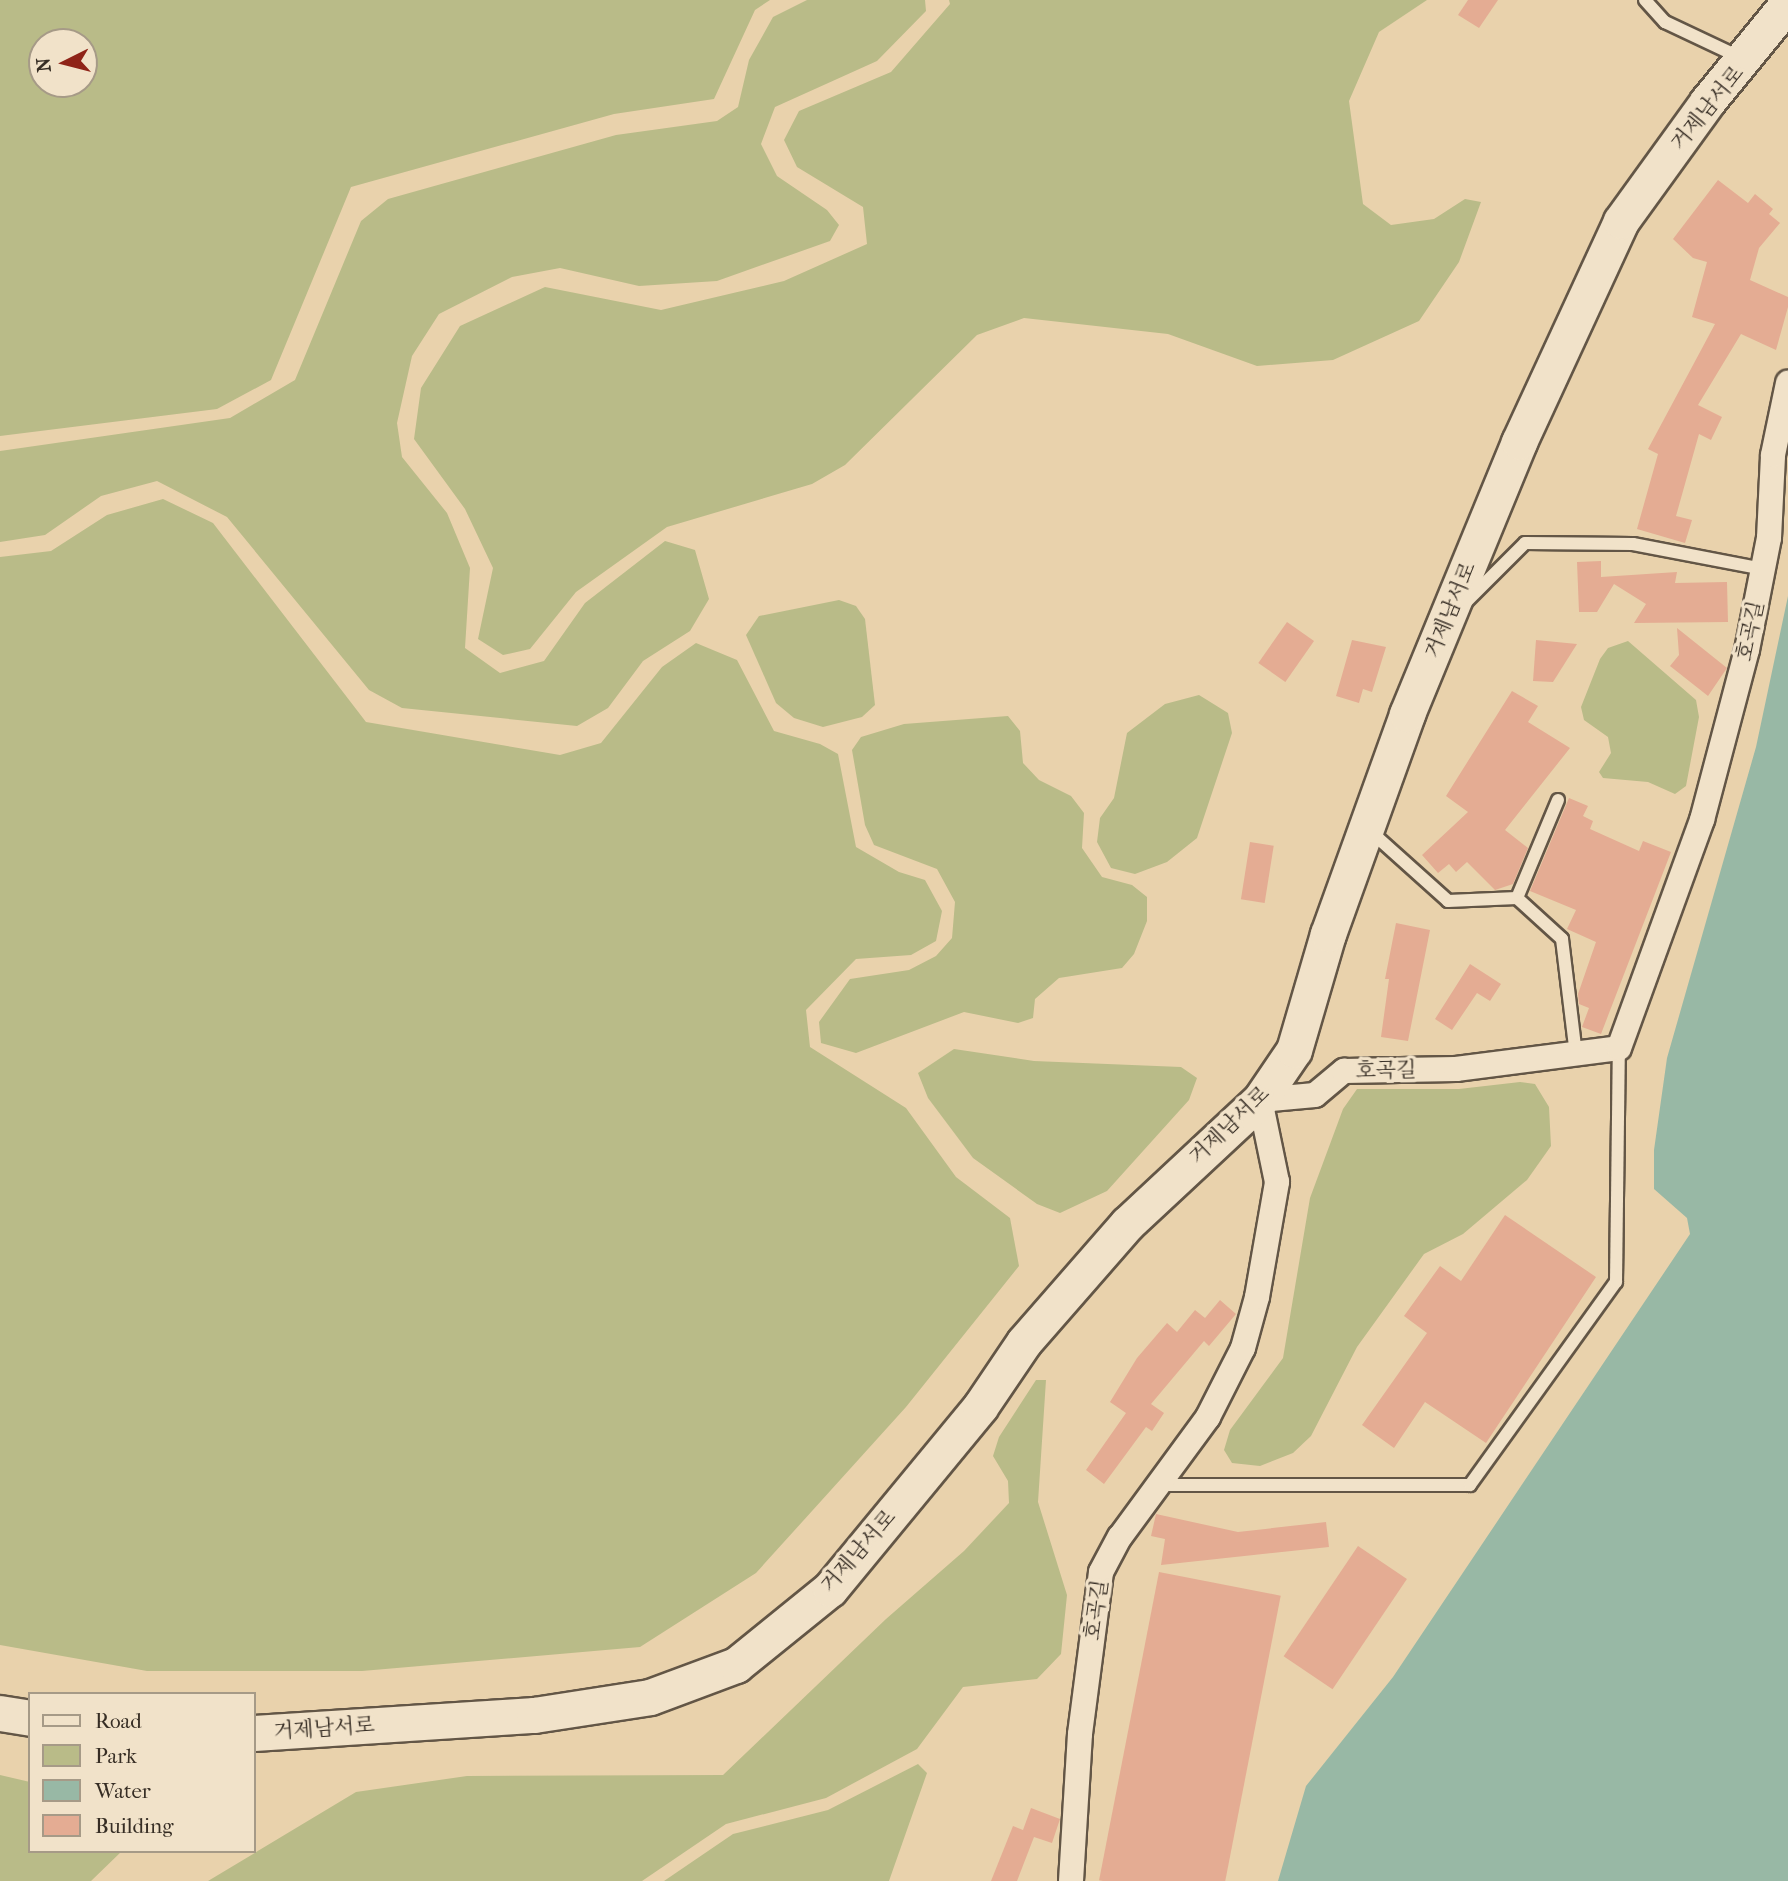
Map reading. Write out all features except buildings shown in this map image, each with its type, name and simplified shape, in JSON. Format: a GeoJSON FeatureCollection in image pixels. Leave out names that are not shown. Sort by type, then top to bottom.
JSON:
{"type":"FeatureCollection","features":[{"type":"Feature","properties":{"kind":"main road","name":"거제남서로"},"geometry":{"type":"LineString","coordinates":[[256,1733],[534,1715],[650,1697],[736,1665],[830,1589],[980,1407],[1024,1342],[1127,1224],[1260,1100],[1294,1050],[1328,934],[1444,623],[1519,442],[1621,221],[1707,102],[1745,61],[1788,2]]}},
{"type":"Feature","properties":{"kind":"main road"},"geometry":{"type":"LineString","coordinates":[[0,1713],[28,1718]]}},
{"type":"Feature","properties":{"kind":"street","name":"호곡길"},"geometry":{"type":"LineString","coordinates":[[1071,1881],[1080,1734],[1101,1572],[1120,1536],[1208,1417],[1243,1348],[1257,1297],[1278,1182],[1260,1100],[1315,1095],[1343,1071],[1456,1069],[1619,1048],[1702,821],[1747,650],[1763,569],[1773,455],[1788,383]]}},
{"type":"Feature","properties":{"kind":"lane"},"geometry":{"type":"LineString","coordinates":[[1645,0],[1664,22],[1745,61]]}},
{"type":"Feature","properties":{"kind":"lane"},"geometry":{"type":"LineString","coordinates":[[1444,623],[1525,543],[1633,544],[1763,569]]}},
{"type":"Feature","properties":{"kind":"lane"},"geometry":{"type":"LineString","coordinates":[[1517,898],[1558,800]]}},
{"type":"Feature","properties":{"kind":"lane"},"geometry":{"type":"LineString","coordinates":[[1366,827],[1448,901],[1517,898],[1562,939],[1576,1054]]}},
{"type":"Feature","properties":{"kind":"lane"},"geometry":{"type":"LineString","coordinates":[[1160,1485],[1470,1485],[1616,1282],[1619,1048]]}},
{"type":"Feature","properties":{"kind":"green space"},"geometry":{"type":"Polygon","coordinates":[[[0,0],[770,0],[755,10],[714,99],[614,114],[351,187],[271,380],[217,409],[0,436],[0,0]]]}},
{"type":"Feature","properties":{"kind":"green space"},"geometry":{"type":"Polygon","coordinates":[[[807,0],[925,0],[926,11],[877,61],[775,107],[761,144],[777,176],[827,210],[839,225],[830,241],[717,281],[639,286],[560,268],[512,277],[439,314],[412,356],[397,423],[402,457],[447,513],[470,568],[465,648],[500,673],[544,661],[585,603],[665,541],[695,550],[709,599],[690,631],[643,661],[608,708],[577,726],[402,708],[369,690],[227,517],[157,481],[101,496],[45,535],[0,542],[0,451],[230,418],[295,380],[361,221],[388,199],[616,135],[717,121],[738,107],[749,60],[773,17],[807,0]]]}},
{"type":"Feature","properties":{"kind":"green space"},"geometry":{"type":"Polygon","coordinates":[[[949,0],[1427,0],[1379,32],[1349,101],[1363,204],[1391,225],[1434,219],[1465,199],[1481,202],[1459,262],[1419,321],[1333,360],[1257,366],[1168,334],[1024,318],[977,335],[845,465],[812,484],[667,527],[576,592],[530,649],[503,655],[478,639],[493,568],[465,509],[414,439],[421,388],[460,326],[545,287],[661,310],[784,281],[867,244],[863,207],[797,167],[784,140],[799,111],[891,72],[950,4],[949,0]]]}},
{"type":"Feature","properties":{"kind":"green space"},"geometry":{"type":"Polygon","coordinates":[[[163,499],[213,523],[366,722],[560,755],[601,743],[662,667],[696,643],[737,660],[774,731],[820,744],[838,754],[856,847],[899,872],[925,880],[942,911],[936,941],[911,955],[856,959],[806,1010],[810,1047],[906,1108],[956,1177],[1010,1218],[1019,1266],[906,1407],[756,1573],[640,1647],[362,1671],[147,1671],[0,1645],[0,557],[51,551],[107,515],[163,499]]]}},
{"type":"Feature","properties":{"kind":"green space"},"geometry":{"type":"Polygon","coordinates":[[[839,600],[856,606],[865,619],[875,705],[862,717],[823,727],[794,718],[776,703],[746,635],[759,616],[839,600]]]}},
{"type":"Feature","properties":{"kind":"green space"},"geometry":{"type":"Polygon","coordinates":[[[1628,641],[1696,700],[1699,717],[1686,786],[1675,794],[1648,782],[1603,778],[1599,772],[1611,753],[1608,737],[1584,720],[1581,707],[1600,659],[1608,648],[1628,641]]]}},
{"type":"Feature","properties":{"kind":"green space"},"geometry":{"type":"Polygon","coordinates":[[[1199,695],[1228,713],[1232,733],[1197,838],[1167,862],[1135,874],[1111,868],[1097,842],[1100,818],[1114,798],[1127,733],[1165,704],[1199,695]]]}},
{"type":"Feature","properties":{"kind":"green space"},"geometry":{"type":"Polygon","coordinates":[[[1008,716],[1020,731],[1023,763],[1039,780],[1071,796],[1084,813],[1082,848],[1102,877],[1132,885],[1147,897],[1147,921],[1134,954],[1122,968],[1059,978],[1035,999],[1033,1018],[1018,1023],[964,1012],[856,1053],[821,1043],[819,1022],[850,979],[909,970],[936,956],[952,938],[955,902],[937,869],[874,845],[865,825],[852,750],[861,737],[904,724],[1008,716]]]}},
{"type":"Feature","properties":{"kind":"green space"},"geometry":{"type":"Polygon","coordinates":[[[954,1049],[1034,1061],[1181,1067],[1197,1078],[1189,1100],[1107,1191],[1060,1213],[1037,1204],[973,1158],[928,1098],[918,1073],[954,1049]]]}},
{"type":"Feature","properties":{"kind":"green space"},"geometry":{"type":"Polygon","coordinates":[[[1520,1082],[1535,1084],[1549,1107],[1551,1146],[1527,1180],[1463,1234],[1424,1254],[1357,1347],[1311,1436],[1293,1453],[1260,1466],[1232,1463],[1224,1450],[1230,1430],[1283,1358],[1310,1198],[1343,1109],[1357,1089],[1459,1089],[1520,1082]]]}},
{"type":"Feature","properties":{"kind":"green space"},"geometry":{"type":"Polygon","coordinates":[[[1036,1380],[1046,1380],[1038,1502],[1067,1595],[1061,1654],[1037,1679],[963,1687],[917,1749],[826,1798],[726,1824],[642,1881],[208,1881],[356,1792],[467,1776],[723,1775],[886,1619],[964,1551],[1009,1503],[1008,1481],[993,1456],[999,1437],[1036,1380]]]}},
{"type":"Feature","properties":{"kind":"green space"},"geometry":{"type":"Polygon","coordinates":[[[918,1764],[927,1773],[889,1881],[664,1881],[733,1834],[828,1810],[918,1764]]]}},
{"type":"Feature","properties":{"kind":"green space"},"geometry":{"type":"Polygon","coordinates":[[[0,1775],[28,1782],[28,1853],[120,1853],[91,1881],[0,1881],[0,1775]]]}},
{"type":"Feature","properties":{"kind":"water"},"geometry":{"type":"Polygon","coordinates":[[[1788,596],[1788,1881],[1278,1881],[1306,1786],[1393,1677],[1690,1234],[1687,1218],[1654,1189],[1654,1150],[1667,1058],[1756,747],[1788,596]]]}}]}
